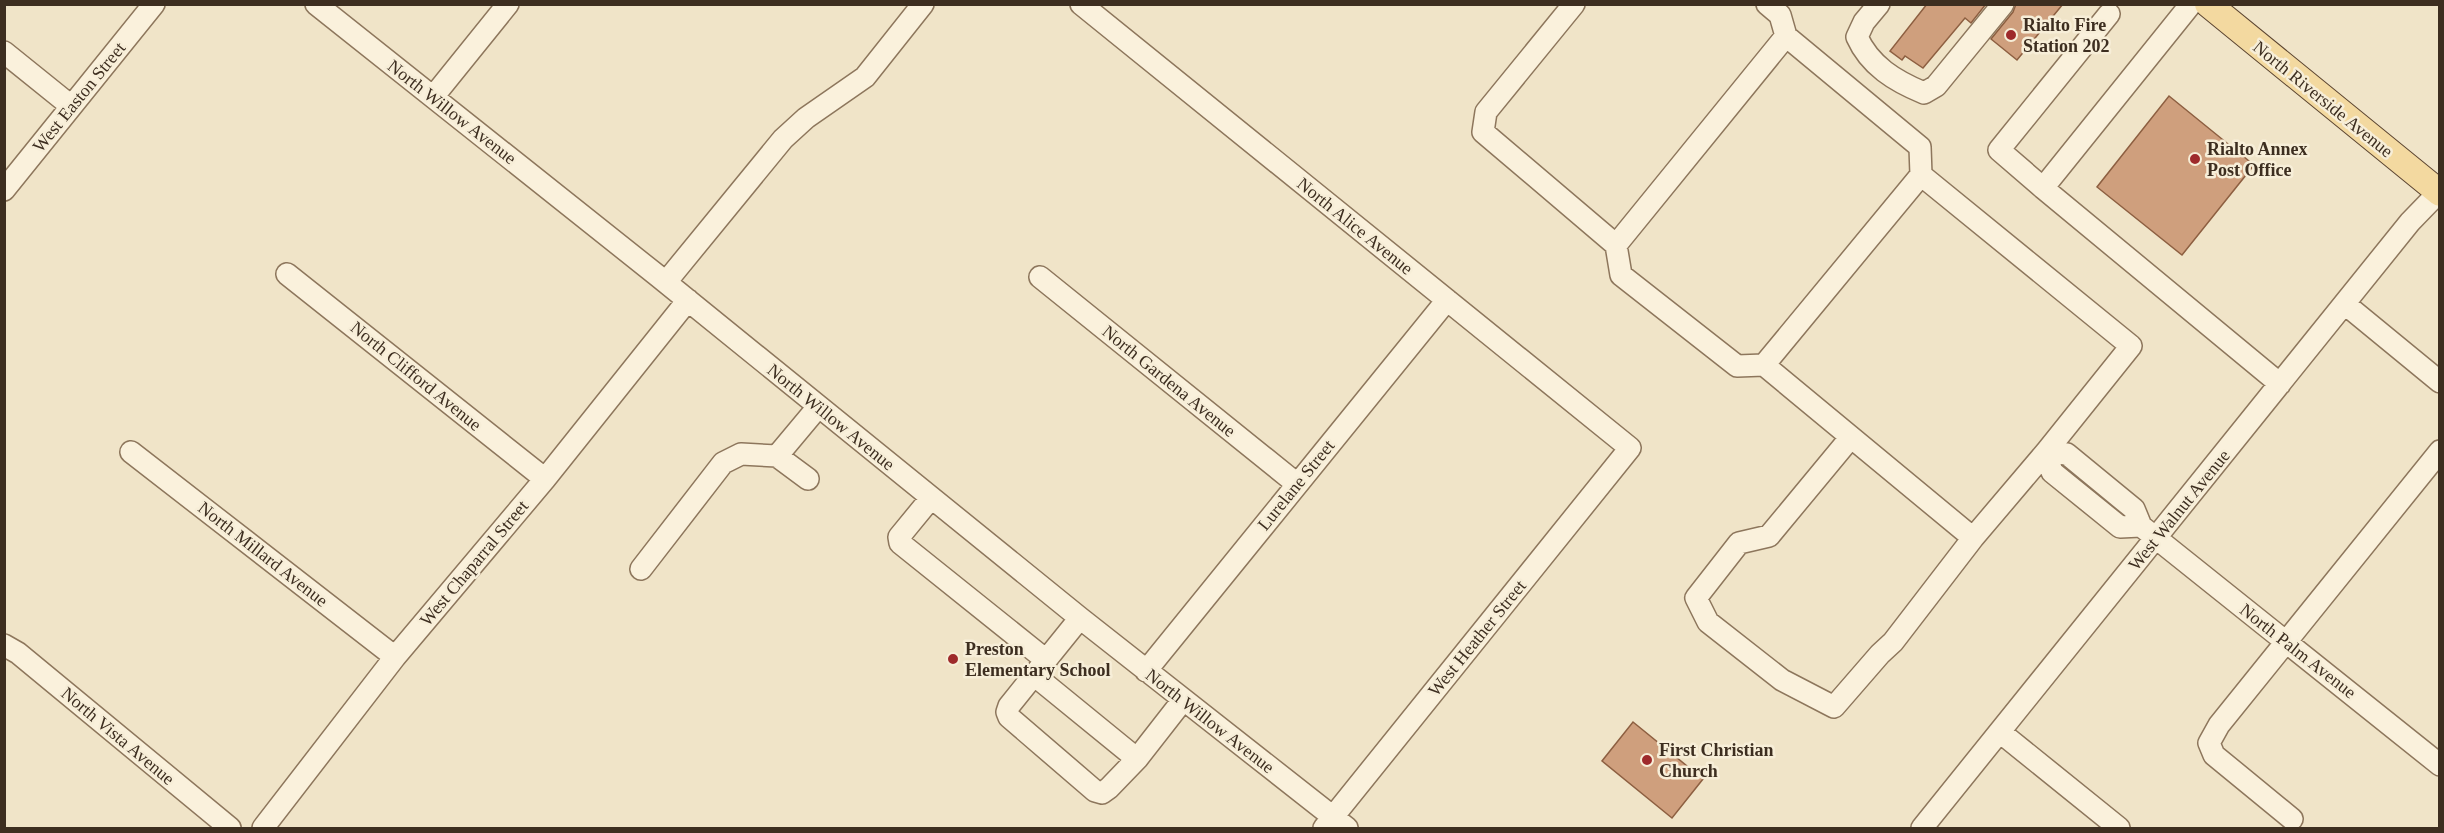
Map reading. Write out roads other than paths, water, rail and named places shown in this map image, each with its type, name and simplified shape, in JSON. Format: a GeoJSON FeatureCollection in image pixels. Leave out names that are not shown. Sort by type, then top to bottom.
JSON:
{"type":"FeatureCollection","features":[{"type":"Feature","properties":{"kind":"main road","name":"North Riverside Avenue"},"geometry":{"type":"LineString","coordinates":[[2208,4],[2439,192]]}},
{"type":"Feature","properties":{"kind":"street","name":"West Easton Street"},"geometry":{"type":"LineString","coordinates":[[4,190],[154,4]]}},
{"type":"Feature","properties":{"kind":"street","name":"North Willow Avenue"},"geometry":{"type":"LineString","coordinates":[[316,4],[666,282],[1335,825]]}},
{"type":"Feature","properties":{"kind":"street"},"geometry":{"type":"LineString","coordinates":[[433,97],[508,4]]}},
{"type":"Feature","properties":{"kind":"street"},"geometry":{"type":"LineString","coordinates":[[666,282],[783,139],[807,118],[865,77],[923,4]]}},
{"type":"Feature","properties":{"kind":"street","name":"North Alice Avenue"},"geometry":{"type":"LineString","coordinates":[[1081,4],[1630,448]]}},
{"type":"Feature","properties":{"kind":"street"},"geometry":{"type":"LineString","coordinates":[[1574,4],[1486,112],[1483,132],[1616,245],[1621,275],[1737,366],[1764,365],[1973,538]]}},
{"type":"Feature","properties":{"kind":"street"},"geometry":{"type":"LineString","coordinates":[[1764,365],[1922,176],[1920,147],[1786,36],[1780,15],[1767,4]]}},
{"type":"Feature","properties":{"kind":"street"},"geometry":{"type":"LineString","coordinates":[[1879,4],[1864,22],[1857,37],[1864,53],[1904,84],[1924,93],[1936,86],[2003,4]]}},
{"type":"Feature","properties":{"kind":"street"},"geometry":{"type":"LineString","coordinates":[[2043,188],[2191,4]]}},
{"type":"Feature","properties":{"kind":"street"},"geometry":{"type":"LineString","coordinates":[[2109,14],[1999,150],[2280,384]]}},
{"type":"Feature","properties":{"kind":"street"},"geometry":{"type":"LineString","coordinates":[[1616,245],[1786,36]]}},
{"type":"Feature","properties":{"kind":"street"},"geometry":{"type":"LineString","coordinates":[[4,52],[71,106]]}},
{"type":"Feature","properties":{"kind":"street"},"geometry":{"type":"LineString","coordinates":[[1851,437],[1769,536],[1739,543],[1696,598],[1708,622],[1782,680],[1834,707],[1893,642],[1973,538],[2131,346],[1922,176]]}},
{"type":"Feature","properties":{"kind":"street","name":"West Walnut Avenue"},"geometry":{"type":"LineString","coordinates":[[1922,828],[2000,732],[2149,532],[2280,384],[2410,222],[2439,192]]}},
{"type":"Feature","properties":{"kind":"street","name":"North Clifford Avenue"},"geometry":{"type":"LineString","coordinates":[[287,274],[545,479]]}},
{"type":"Feature","properties":{"kind":"street","name":"North Gardena Avenue"},"geometry":{"type":"LineString","coordinates":[[1041,277],[1297,484]]}},
{"type":"Feature","properties":{"kind":"street","name":"West Chaparral Street"},"geometry":{"type":"LineString","coordinates":[[263,828],[395,657],[545,479],[688,300]]}},
{"type":"Feature","properties":{"kind":"street","name":"Lurelane Street"},"geometry":{"type":"LineString","coordinates":[[1146,671],[1446,300]]}},
{"type":"Feature","properties":{"kind":"street"},"geometry":{"type":"LineString","coordinates":[[2345,304],[2439,382]]}},
{"type":"Feature","properties":{"kind":"street"},"geometry":{"type":"LineString","coordinates":[[777,456],[818,407]]}},
{"type":"Feature","properties":{"kind":"street","name":"West Heather Street"},"geometry":{"type":"LineString","coordinates":[[1335,825],[1630,448]]}},
{"type":"Feature","properties":{"kind":"street"},"geometry":{"type":"LineString","coordinates":[[2292,819],[2214,755],[2210,743],[2219,725],[2439,451]]}},
{"type":"Feature","properties":{"kind":"street","name":"North Millard Avenue"},"geometry":{"type":"LineString","coordinates":[[131,452],[395,657]]}},
{"type":"Feature","properties":{"kind":"street","name":"North Palm Avenue"},"geometry":{"type":"LineString","coordinates":[[2046,452],[2067,454],[2134,509],[2149,532],[2439,765]]}},
{"type":"Feature","properties":{"kind":"street"},"geometry":{"type":"LineString","coordinates":[[641,569],[723,463],[741,454],[777,456],[808,479]]}},
{"type":"Feature","properties":{"kind":"street"},"geometry":{"type":"LineString","coordinates":[[931,498],[899,537],[903,547],[1040,667],[1137,759]]}},
{"type":"Feature","properties":{"kind":"street"},"geometry":{"type":"LineString","coordinates":[[1080,618],[1009,706],[1007,712],[1009,717],[1095,791],[1102,793],[1109,788],[1137,759],[1183,700]]}},
{"type":"Feature","properties":{"kind":"street","name":"North Vista Avenue"},"geometry":{"type":"LineString","coordinates":[[4,645],[18,653],[230,828]]}},
{"type":"Feature","properties":{"kind":"street"},"geometry":{"type":"LineString","coordinates":[[2000,732],[2115,827]]}},
{"type":"Feature","properties":{"kind":"place","name":"Rialto Fire Station 202"},"geometry":{"type":"Point","coordinates":[2011,35]}},
{"type":"Feature","properties":{"kind":"place","name":"Rialto Annex Post Office"},"geometry":{"type":"Point","coordinates":[2195,159]}},
{"type":"Feature","properties":{"kind":"place","name":"Preston Elementary School"},"geometry":{"type":"Point","coordinates":[953,659]}},
{"type":"Feature","properties":{"kind":"place","name":"First Christian Church"},"geometry":{"type":"Point","coordinates":[1647,760]}}]}
